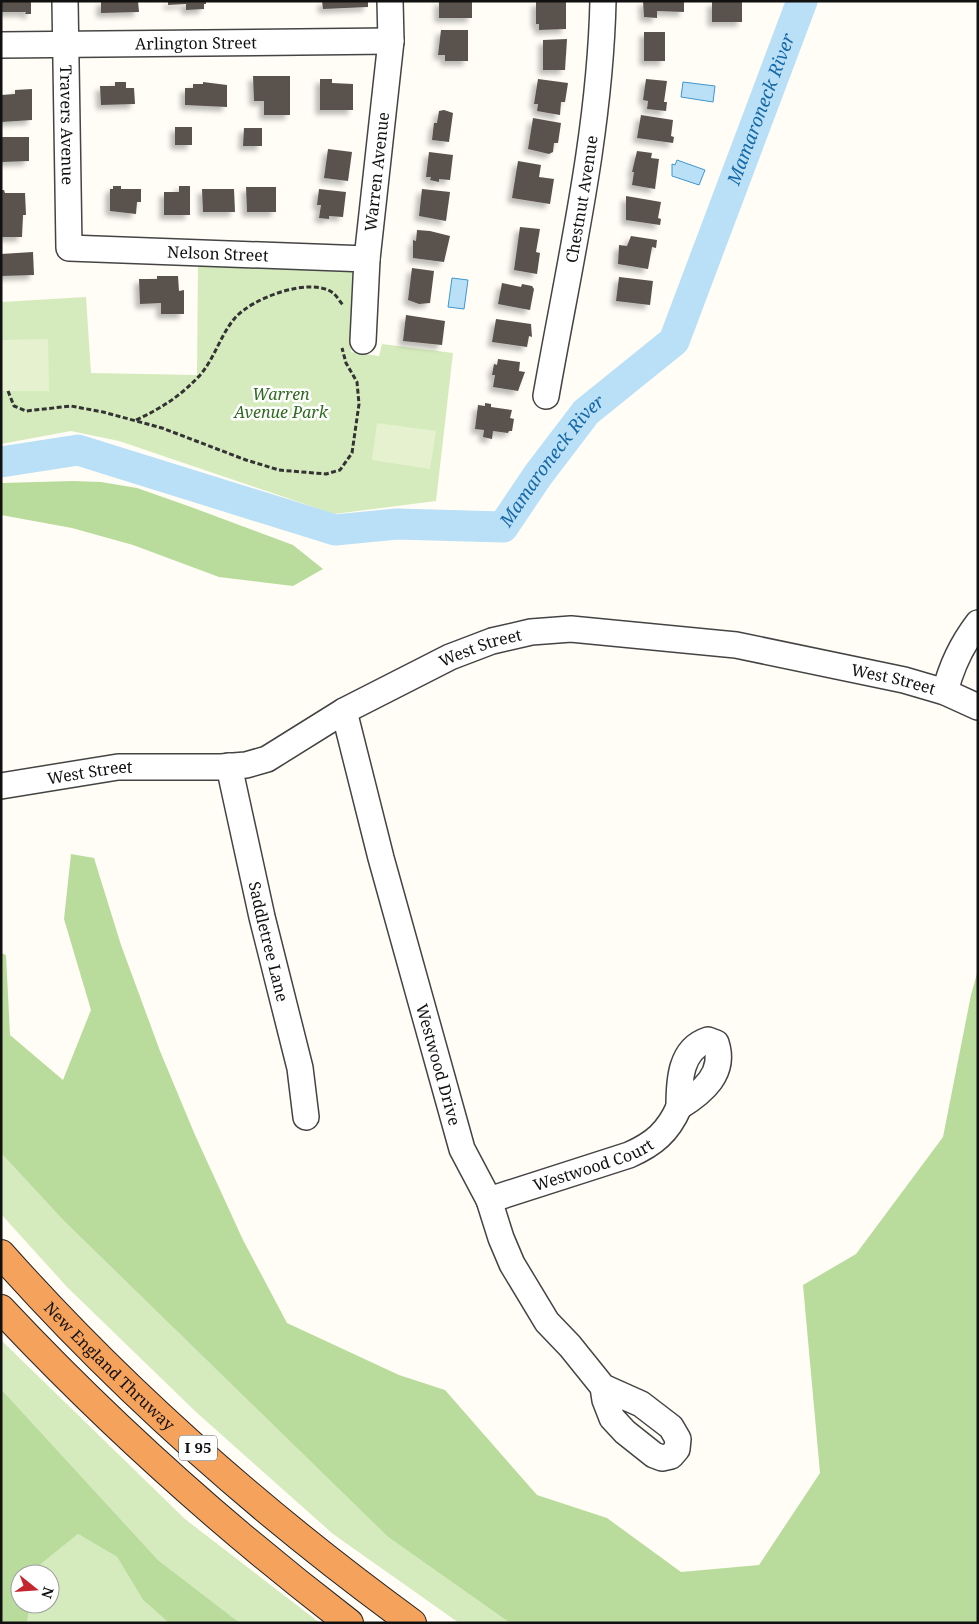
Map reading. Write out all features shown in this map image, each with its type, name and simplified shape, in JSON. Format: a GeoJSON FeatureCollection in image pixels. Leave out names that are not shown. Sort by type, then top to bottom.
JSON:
{"type":"FeatureCollection","features":[{"type":"Feature","properties":{"kind":"highway","name":"New England Thruway"},"geometry":{"type":"LineString","coordinates":[[1,1254],[93,1349],[187,1439],[292,1529],[412,1623]]}},
{"type":"Feature","properties":{"kind":"highway","name":"I 95"},"geometry":{"type":"LineString","coordinates":[[1,1309],[152,1458],[255,1548],[349,1623]]}},
{"type":"Feature","properties":{"kind":"street","name":"Travers Avenue"},"geometry":{"type":"LineString","coordinates":[[65,1],[69,248]]}},
{"type":"Feature","properties":{"kind":"street","name":"Warren Avenue"},"geometry":{"type":"LineString","coordinates":[[352,341],[366,259],[391,42],[390,1]]}},
{"type":"Feature","properties":{"kind":"street","name":"Chestnut Avenue"},"geometry":{"type":"LineString","coordinates":[[546,396],[593,132],[602,54],[603,1]]}},
{"type":"Feature","properties":{"kind":"street","name":"Arlington Street"},"geometry":{"type":"LineString","coordinates":[[1,45],[391,42]]}},
{"type":"Feature","properties":{"kind":"street","name":"Nelson Street"},"geometry":{"type":"LineString","coordinates":[[69,248],[366,259]]}},
{"type":"Feature","properties":{"kind":"street"},"geometry":{"type":"LineString","coordinates":[[945,692],[956,658],[967,637],[978,624]]}},
{"type":"Feature","properties":{"kind":"street","name":"West Street"},"geometry":{"type":"LineString","coordinates":[[2,784],[118,767],[229,766],[266,759],[344,711],[450,657],[492,641],[531,632],[571,629],[736,645],[904,680],[945,692],[978,707]]}},
{"type":"Feature","properties":{"kind":"street","name":"Westwood Drive"},"geometry":{"type":"LineString","coordinates":[[344,711],[384,867],[462,1149],[489,1200],[501,1238],[512,1264],[547,1322],[570,1346],[603,1387]]}},
{"type":"Feature","properties":{"kind":"street","name":"Saddletree Lane"},"geometry":{"type":"LineString","coordinates":[[229,766],[262,917],[300,1068],[306,1117]]}},
{"type":"Feature","properties":{"kind":"street","name":"Westwood Court"},"geometry":{"type":"LineString","coordinates":[[489,1200],[629,1155],[648,1147],[659,1140],[671,1124],[679,1107]]}},
{"type":"Feature","properties":{"kind":"path"},"geometry":{"type":"LineString","coordinates":[[136,420],[164,407],[184,392],[202,372],[235,318],[257,300],[284,290],[317,288],[333,293],[344,307]]}},
{"type":"Feature","properties":{"kind":"path"},"geometry":{"type":"LineString","coordinates":[[8,391],[14,406],[26,411],[71,406],[136,420],[279,470],[326,474],[340,470],[352,453],[359,404],[357,382],[346,363],[352,341]]}},
{"type":"Feature","properties":{"kind":"green space","name":"Warren Avenue Park"},"geometry":{"type":"Polygon","coordinates":[[[198,260],[359,265],[351,352],[379,356],[382,344],[453,353],[436,501],[334,514],[119,441],[71,431],[1,444],[1,302],[86,297],[91,373],[197,375],[198,260]]]}},
{"type":"Feature","properties":{"kind":"green space"},"geometry":{"type":"Polygon","coordinates":[[[48,339],[49,391],[1,391],[1,340],[48,339]]]}},
{"type":"Feature","properties":{"kind":"green space"},"geometry":{"type":"Polygon","coordinates":[[[377,423],[436,431],[430,469],[372,460],[377,423]]]}},
{"type":"Feature","properties":{"kind":"green space"},"geometry":{"type":"Polygon","coordinates":[[[101,482],[137,488],[191,507],[293,545],[323,569],[293,586],[219,577],[133,545],[72,528],[1,515],[1,483],[101,482]]]}},
{"type":"Feature","properties":{"kind":"green space"},"geometry":{"type":"Polygon","coordinates":[[[71,854],[94,858],[121,945],[160,1051],[195,1135],[243,1240],[287,1323],[399,1375],[445,1390],[537,1495],[607,1518],[681,1572],[759,1565],[820,1473],[803,1285],[856,1254],[943,1137],[971,995],[978,970],[978,1623],[510,1623],[388,1537],[64,1221],[1,1153],[1,953],[6,955],[10,1035],[63,1080],[91,1010],[64,919],[71,854]]]}},
{"type":"Feature","properties":{"kind":"green space"},"geometry":{"type":"Polygon","coordinates":[[[1,1153],[64,1221],[388,1537],[510,1623],[459,1623],[333,1534],[196,1412],[67,1287],[1,1214],[1,1153]]]}},
{"type":"Feature","properties":{"kind":"green space"},"geometry":{"type":"Polygon","coordinates":[[[1,1340],[185,1519],[320,1623],[240,1623],[158,1560],[1,1389],[1,1340]]]}},
{"type":"Feature","properties":{"kind":"green space"},"geometry":{"type":"Polygon","coordinates":[[[1,1389],[158,1560],[240,1623],[169,1623],[143,1600],[117,1557],[78,1534],[41,1564],[10,1564],[10,1614],[28,1614],[27,1623],[1,1623],[1,1389]]]}},
{"type":"Feature","properties":{"kind":"green space"},"geometry":{"type":"Polygon","coordinates":[[[78,1534],[117,1557],[143,1600],[169,1623],[27,1623],[28,1614],[60,1614],[60,1564],[41,1564],[78,1534]]]}},
{"type":"Feature","properties":{"kind":"water"},"geometry":{"type":"Polygon","coordinates":[[[683,82],[715,86],[713,102],[681,97],[683,82]]]}},
{"type":"Feature","properties":{"kind":"water"},"geometry":{"type":"Polygon","coordinates":[[[677,160],[705,170],[699,185],[672,176],[672,164],[675,165],[677,160]]]}},
{"type":"Feature","properties":{"kind":"water"},"geometry":{"type":"Polygon","coordinates":[[[452,278],[468,280],[464,309],[448,307],[452,278]]]}},
{"type":"Feature","properties":{"kind":"building"},"geometry":{"type":"Polygon","coordinates":[[[2,1],[31,1],[31,14],[25,14],[26,12],[2,12],[2,1]]]}},
{"type":"Feature","properties":{"kind":"building"},"geometry":{"type":"Polygon","coordinates":[[[101,1],[138,1],[139,12],[101,13],[101,1]]]}},
{"type":"Feature","properties":{"kind":"building"},"geometry":{"type":"Polygon","coordinates":[[[168,1],[206,1],[206,4],[204,4],[204,9],[186,10],[186,4],[168,5],[168,1]]]}},
{"type":"Feature","properties":{"kind":"building"},"geometry":{"type":"Polygon","coordinates":[[[322,1],[368,1],[368,7],[323,9],[322,1]]]}},
{"type":"Feature","properties":{"kind":"building"},"geometry":{"type":"Polygon","coordinates":[[[439,1],[472,1],[472,18],[439,18],[439,1]]]}},
{"type":"Feature","properties":{"kind":"building"},"geometry":{"type":"Polygon","coordinates":[[[643,1],[684,1],[684,12],[657,11],[657,18],[644,17],[643,1]]]}},
{"type":"Feature","properties":{"kind":"building"},"geometry":{"type":"Polygon","coordinates":[[[742,1],[742,22],[712,22],[712,2],[742,1]]]}},
{"type":"Feature","properties":{"kind":"building"},"geometry":{"type":"Polygon","coordinates":[[[536,2],[566,2],[566,29],[539,30],[539,24],[536,24],[536,2]]]}},
{"type":"Feature","properties":{"kind":"building"},"geometry":{"type":"Polygon","coordinates":[[[441,30],[468,30],[468,61],[445,61],[445,55],[438,55],[441,30]]]}},
{"type":"Feature","properties":{"kind":"building"},"geometry":{"type":"Polygon","coordinates":[[[644,32],[665,32],[665,61],[644,61],[644,32]]]}},
{"type":"Feature","properties":{"kind":"building"},"geometry":{"type":"Polygon","coordinates":[[[567,39],[565,70],[543,70],[543,40],[567,39]]]}},
{"type":"Feature","properties":{"kind":"building"},"geometry":{"type":"Polygon","coordinates":[[[253,76],[290,76],[290,115],[264,115],[264,101],[254,101],[253,76]]]}},
{"type":"Feature","properties":{"kind":"building"},"geometry":{"type":"Polygon","coordinates":[[[320,79],[332,79],[332,83],[353,84],[353,110],[320,110],[320,79]]]}},
{"type":"Feature","properties":{"kind":"building"},"geometry":{"type":"Polygon","coordinates":[[[538,79],[568,83],[565,102],[561,102],[560,115],[537,111],[538,104],[534,104],[538,79]]]}},
{"type":"Feature","properties":{"kind":"building"},"geometry":{"type":"Polygon","coordinates":[[[646,79],[667,81],[664,102],[667,102],[666,111],[647,109],[648,101],[643,100],[646,79]]]}},
{"type":"Feature","properties":{"kind":"building"},"geometry":{"type":"Polygon","coordinates":[[[115,82],[126,82],[126,88],[134,88],[135,104],[101,105],[100,86],[115,86],[115,82]]]}},
{"type":"Feature","properties":{"kind":"building"},"geometry":{"type":"Polygon","coordinates":[[[203,82],[227,85],[227,107],[185,105],[185,88],[193,88],[193,84],[203,84],[203,82]]]}},
{"type":"Feature","properties":{"kind":"building"},"geometry":{"type":"Polygon","coordinates":[[[32,89],[32,120],[1,122],[1,95],[15,94],[15,90],[32,89]]]}},
{"type":"Feature","properties":{"kind":"building"},"geometry":{"type":"Polygon","coordinates":[[[444,110],[453,113],[449,142],[432,140],[434,123],[437,123],[439,111],[444,110]]]}},
{"type":"Feature","properties":{"kind":"building"},"geometry":{"type":"Polygon","coordinates":[[[641,115],[673,120],[671,136],[674,137],[673,143],[637,138],[641,115]]]}},
{"type":"Feature","properties":{"kind":"building"},"geometry":{"type":"Polygon","coordinates":[[[533,118],[561,123],[558,143],[554,143],[553,152],[549,154],[528,149],[533,118]]]}},
{"type":"Feature","properties":{"kind":"building"},"geometry":{"type":"Polygon","coordinates":[[[175,127],[192,127],[192,145],[175,145],[175,127]]]}},
{"type":"Feature","properties":{"kind":"building"},"geometry":{"type":"Polygon","coordinates":[[[244,128],[262,128],[262,146],[243,146],[244,128]]]}},
{"type":"Feature","properties":{"kind":"building"},"geometry":{"type":"Polygon","coordinates":[[[1,137],[29,137],[29,161],[1,162],[1,137]]]}},
{"type":"Feature","properties":{"kind":"building"},"geometry":{"type":"Polygon","coordinates":[[[328,149],[352,152],[348,181],[324,178],[328,149]]]}},
{"type":"Feature","properties":{"kind":"building"},"geometry":{"type":"Polygon","coordinates":[[[637,151],[652,153],[651,158],[659,159],[655,189],[632,185],[634,172],[632,172],[637,151]]]}},
{"type":"Feature","properties":{"kind":"building"},"geometry":{"type":"Polygon","coordinates":[[[429,152],[453,155],[450,180],[439,179],[439,182],[430,180],[431,177],[426,177],[429,152]]]}},
{"type":"Feature","properties":{"kind":"building"},"geometry":{"type":"Polygon","coordinates":[[[518,161],[541,165],[539,177],[554,179],[550,204],[512,198],[518,161]]]}},
{"type":"Feature","properties":{"kind":"building"},"geometry":{"type":"Polygon","coordinates":[[[113,186],[121,186],[121,189],[141,189],[141,202],[137,202],[136,214],[110,211],[110,189],[113,189],[113,186]]]}},
{"type":"Feature","properties":{"kind":"building"},"geometry":{"type":"Polygon","coordinates":[[[179,186],[190,186],[190,215],[164,215],[164,192],[179,192],[179,186]]]}},
{"type":"Feature","properties":{"kind":"building"},"geometry":{"type":"Polygon","coordinates":[[[246,187],[276,187],[276,212],[247,212],[246,187]]]}},
{"type":"Feature","properties":{"kind":"building"},"geometry":{"type":"Polygon","coordinates":[[[202,189],[234,189],[235,212],[203,212],[202,189]]]}},
{"type":"Feature","properties":{"kind":"building"},"geometry":{"type":"Polygon","coordinates":[[[319,189],[346,192],[343,217],[329,216],[329,219],[319,218],[321,205],[317,205],[319,189]]]}},
{"type":"Feature","properties":{"kind":"building"},"geometry":{"type":"Polygon","coordinates":[[[422,189],[450,192],[446,221],[419,216],[422,189]]]}},
{"type":"Feature","properties":{"kind":"building"},"geometry":{"type":"Polygon","coordinates":[[[1,190],[4,190],[5,193],[25,193],[26,215],[23,215],[22,237],[1,237],[1,190]]]}},
{"type":"Feature","properties":{"kind":"building"},"geometry":{"type":"Polygon","coordinates":[[[626,196],[661,202],[658,218],[661,219],[660,225],[626,220],[626,196]]]}},
{"type":"Feature","properties":{"kind":"building"},"geometry":{"type":"Polygon","coordinates":[[[520,227],[540,229],[536,252],[540,253],[537,274],[514,270],[520,227]]]}},
{"type":"Feature","properties":{"kind":"building"},"geometry":{"type":"Polygon","coordinates":[[[417,230],[450,236],[444,262],[413,258],[413,240],[416,241],[417,230]]]}},
{"type":"Feature","properties":{"kind":"building"},"geometry":{"type":"Polygon","coordinates":[[[631,236],[657,240],[656,248],[652,247],[648,269],[618,264],[619,245],[627,246],[631,236]]]}},
{"type":"Feature","properties":{"kind":"building"},"geometry":{"type":"Polygon","coordinates":[[[33,252],[34,275],[1,276],[1,254],[33,252]]]}},
{"type":"Feature","properties":{"kind":"building"},"geometry":{"type":"Polygon","coordinates":[[[412,268],[434,271],[430,303],[419,304],[408,300],[412,268]]]}},
{"type":"Feature","properties":{"kind":"building"},"geometry":{"type":"Polygon","coordinates":[[[157,276],[178,276],[179,291],[184,290],[184,314],[161,314],[161,303],[140,304],[139,279],[157,279],[157,276]]]}},
{"type":"Feature","properties":{"kind":"building"},"geometry":{"type":"Polygon","coordinates":[[[619,277],[653,281],[650,305],[616,301],[619,277]]]}},
{"type":"Feature","properties":{"kind":"building"},"geometry":{"type":"Polygon","coordinates":[[[502,283],[521,287],[522,284],[532,286],[534,289],[530,310],[498,304],[502,283]]]}},
{"type":"Feature","properties":{"kind":"building"},"geometry":{"type":"Polygon","coordinates":[[[406,315],[445,321],[442,345],[403,341],[406,315]]]}},
{"type":"Feature","properties":{"kind":"building"},"geometry":{"type":"Polygon","coordinates":[[[496,319],[531,324],[532,337],[529,336],[527,347],[492,342],[496,319]]]}},
{"type":"Feature","properties":{"kind":"building"},"geometry":{"type":"Polygon","coordinates":[[[498,359],[520,362],[519,371],[525,372],[518,391],[493,387],[495,375],[492,375],[494,364],[497,365],[498,359]]]}},
{"type":"Feature","properties":{"kind":"building"},"geometry":{"type":"Polygon","coordinates":[[[485,403],[491,404],[491,407],[512,410],[510,418],[514,419],[512,431],[508,433],[493,431],[492,439],[483,437],[484,430],[475,429],[478,405],[485,406],[485,403]]]}},
{"type":"Feature","properties":{"kind":"waterway","name":"Mamaroneck River"},"geometry":{"type":"LineString","coordinates":[[1,462],[78,450],[335,530],[397,524],[503,527],[538,475],[586,412],[674,341],[802,1]]}}]}
